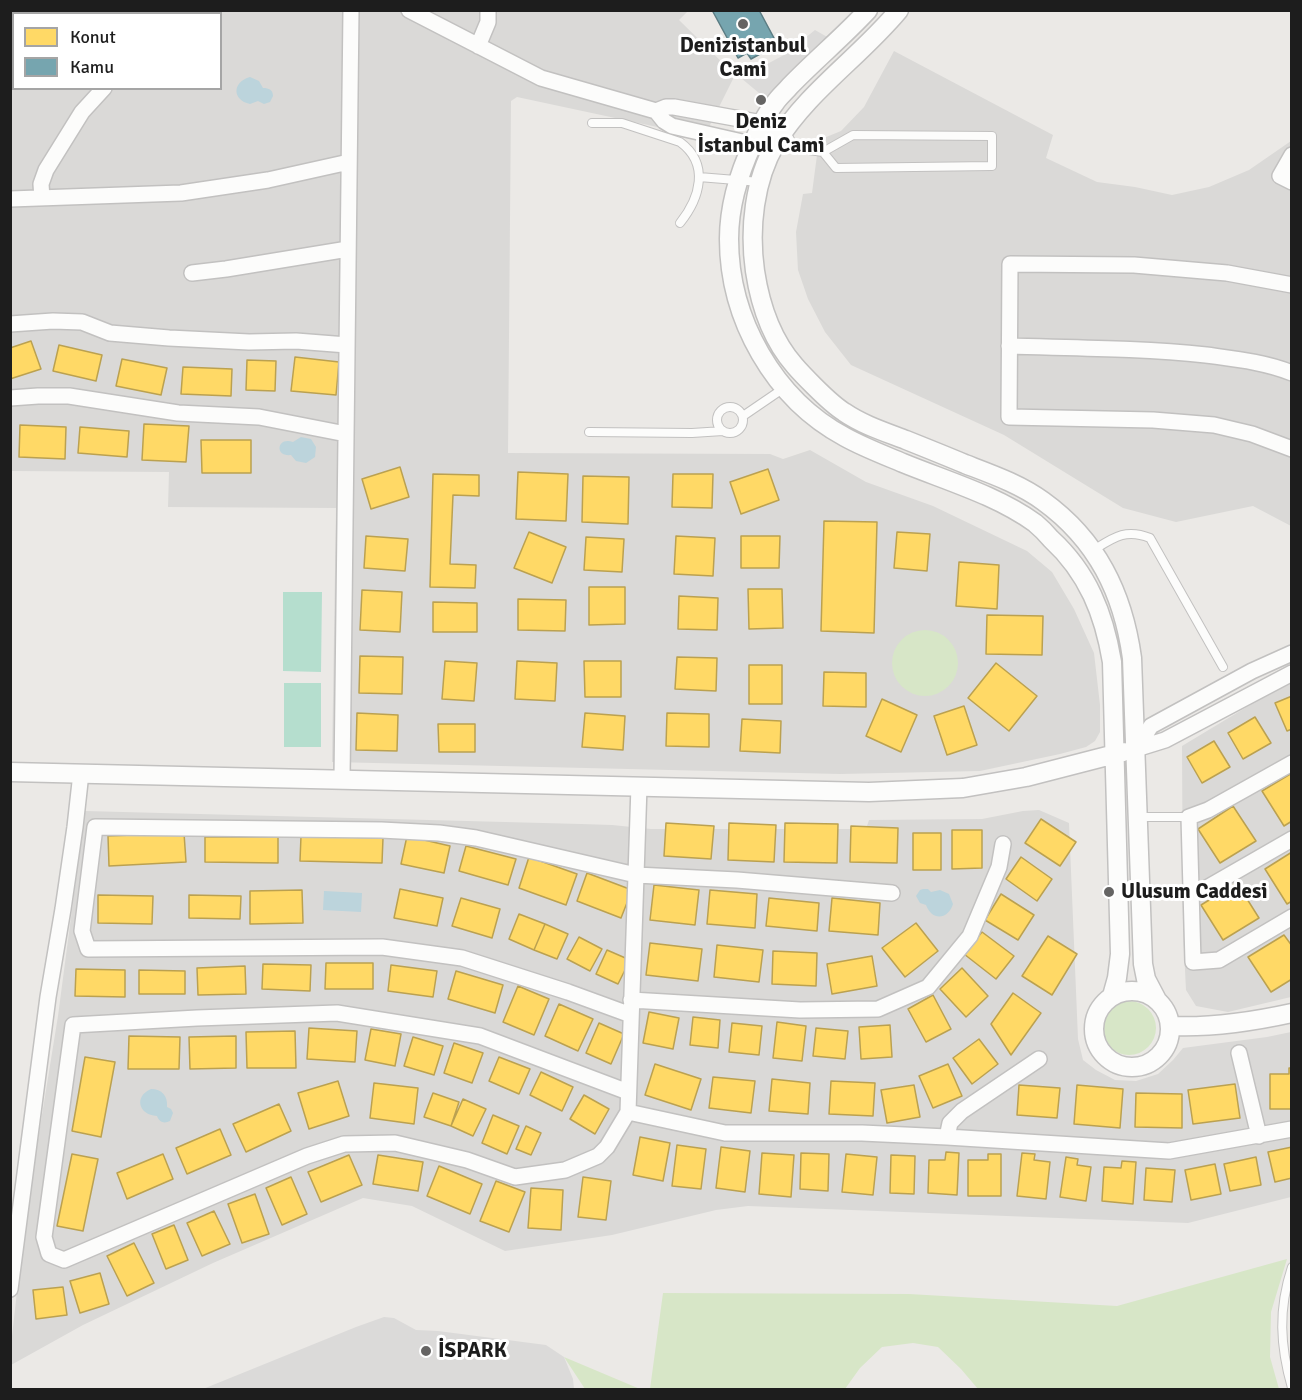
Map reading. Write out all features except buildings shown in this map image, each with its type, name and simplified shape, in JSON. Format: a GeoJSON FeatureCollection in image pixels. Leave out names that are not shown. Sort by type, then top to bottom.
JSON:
{"type":"FeatureCollection","features":[{"type":"Feature","properties":{"kind":"street"},"geometry":{"type":"LineString","coordinates":[[342,779],[351,10]]}},
{"type":"Feature","properties":{"kind":"street"},"geometry":{"type":"LineString","coordinates":[[409,10],[541,78],[656,111],[664,121],[672,126],[773,149]]}},
{"type":"Feature","properties":{"kind":"street"},"geometry":{"type":"LineString","coordinates":[[478,46],[488,22],[488,10]]}},
{"type":"Feature","properties":{"kind":"street"},"geometry":{"type":"LineString","coordinates":[[868,10],[775,103],[762,123],[745,159],[734,202],[730,228],[732,279],[738,300],[767,367],[811,415],[846,438],[1008,507],[1036,524],[1076,566],[1089,586],[1108,638],[1112,662],[1120,954],[1112,996]]}},
{"type":"Feature","properties":{"kind":"street"},"geometry":{"type":"LineString","coordinates":[[899,10],[794,116],[773,149],[760,182],[755,207],[753,257],[757,284],[766,315],[778,342],[794,365],[825,397],[844,412],[874,428],[998,477],[1041,500],[1074,528],[1092,550],[1110,579],[1119,600],[1129,636],[1132,658],[1143,964],[1150,988],[1167,1014],[1170,1036],[1160,1055],[1141,1066],[1120,1065],[1102,1053],[1094,1033],[1094,1023],[1097,1012],[1104,1003],[1112,996],[1131,990],[1142,992],[1157,1000]]}},
{"type":"Feature","properties":{"kind":"street"},"geometry":{"type":"LineString","coordinates":[[42,198],[41,184],[46,170],[82,112],[102,90]]}},
{"type":"Feature","properties":{"kind":"street"},"geometry":{"type":"LineString","coordinates":[[656,111],[674,107],[762,123],[784,131]]}},
{"type":"Feature","properties":{"kind":"street"},"geometry":{"type":"LineString","coordinates":[[1292,155],[1280,176],[1292,182]]}},
{"type":"Feature","properties":{"kind":"street"},"geometry":{"type":"LineString","coordinates":[[10,199],[181,193],[268,180],[349,162]]}},
{"type":"Feature","properties":{"kind":"street"},"geometry":{"type":"LineString","coordinates":[[192,273],[348,249]]}},
{"type":"Feature","properties":{"kind":"street"},"geometry":{"type":"LineString","coordinates":[[1292,285],[1227,273],[1134,265],[1010,264],[1008,417],[1153,420],[1214,425],[1252,434],[1292,448]]}},
{"type":"Feature","properties":{"kind":"street"},"geometry":{"type":"LineString","coordinates":[[10,324],[53,321],[82,322],[110,333],[249,342],[296,341],[347,345]]}},
{"type":"Feature","properties":{"kind":"street"},"geometry":{"type":"LineString","coordinates":[[1009,346],[1170,351],[1242,359],[1292,373]]}},
{"type":"Feature","properties":{"kind":"street"},"geometry":{"type":"LineString","coordinates":[[10,398],[69,396],[178,413],[259,417],[346,434]]}},
{"type":"Feature","properties":{"kind":"street"},"geometry":{"type":"LineString","coordinates":[[1136,748],[1151,726],[1252,671],[1292,653]]}},
{"type":"Feature","properties":{"kind":"street"},"geometry":{"type":"LineString","coordinates":[[10,772],[869,792],[963,788],[1026,777],[1165,740],[1292,674]]}},
{"type":"Feature","properties":{"kind":"street"},"geometry":{"type":"LineString","coordinates":[[1292,763],[1208,810],[1189,817],[1193,962],[1219,960],[1292,917]]}},
{"type":"Feature","properties":{"kind":"street"},"geometry":{"type":"LineString","coordinates":[[10,1289],[48,997],[81,773]]}},
{"type":"Feature","properties":{"kind":"street"},"geometry":{"type":"LineString","coordinates":[[628,1092],[480,1036],[337,1013],[73,1025],[44,1237],[49,1254],[64,1260],[307,1156],[344,1144],[395,1143],[467,1160],[515,1177],[565,1170],[598,1156],[607,1147],[628,1112],[639,786]]}},
{"type":"Feature","properties":{"kind":"street"},"geometry":{"type":"LineString","coordinates":[[892,893],[636,874],[476,838],[439,833],[95,827],[82,931],[88,949],[382,947],[462,958],[568,992],[631,1007],[878,1010],[928,987],[970,936],[999,867],[1003,844]]}},
{"type":"Feature","properties":{"kind":"street"},"geometry":{"type":"LineString","coordinates":[[1191,889],[1205,889],[1292,839]]}},
{"type":"Feature","properties":{"kind":"street"},"geometry":{"type":"LineString","coordinates":[[1170,1026],[1230,1025],[1292,1013]]}},
{"type":"Feature","properties":{"kind":"street"},"geometry":{"type":"LineString","coordinates":[[1239,1053],[1259,1136]]}},
{"type":"Feature","properties":{"kind":"street"},"geometry":{"type":"LineString","coordinates":[[947,1137],[950,1123],[962,1111],[1039,1059]]}},
{"type":"Feature","properties":{"kind":"street"},"geometry":{"type":"LineString","coordinates":[[628,1112],[725,1133],[862,1133],[1168,1151],[1292,1129]]}},
{"type":"Feature","properties":{"kind":"lane"},"geometry":{"type":"LineString","coordinates":[[592,123],[622,123],[680,142],[693,153],[697,161],[699,177],[694,200],[680,224]]}},
{"type":"Feature","properties":{"kind":"lane"},"geometry":{"type":"LineString","coordinates":[[784,131],[795,148]]}},
{"type":"Feature","properties":{"kind":"lane"},"geometry":{"type":"LineString","coordinates":[[773,149],[795,148],[823,152],[853,135],[992,136],[992,166],[836,168],[823,152]]}},
{"type":"Feature","properties":{"kind":"lane"},"geometry":{"type":"LineString","coordinates":[[699,177],[760,182]]}},
{"type":"Feature","properties":{"kind":"lane"},"geometry":{"type":"LineString","coordinates":[[743,416],[784,388]]}},
{"type":"Feature","properties":{"kind":"lane"},"geometry":{"type":"LineString","coordinates":[[589,432],[736,432],[742,425],[743,416],[737,408],[724,408],[717,415],[717,424],[723,431]]}},
{"type":"Feature","properties":{"kind":"lane"},"geometry":{"type":"LineString","coordinates":[[1092,550],[1125,533],[1150,538],[1223,667]]}},
{"type":"Feature","properties":{"kind":"lane"},"geometry":{"type":"LineString","coordinates":[[1138,817],[1189,817]]}},
{"type":"Feature","properties":{"kind":"lane"},"geometry":{"type":"LineString","coordinates":[[1292,1268],[1281,1317],[1285,1360],[1292,1388]]}},
{"type":"Feature","properties":{"kind":"shaded area"},"geometry":{"type":"Polygon","coordinates":[[[10,11],[688,11],[679,20],[735,75],[704,137],[517,97],[511,101],[508,453],[770,454],[783,459],[810,450],[866,482],[933,506],[1027,551],[1052,572],[1074,609],[1094,653],[1100,705],[1100,732],[1095,741],[1086,747],[980,771],[840,774],[332,762],[336,508],[168,507],[169,472],[11,471],[10,11]]]}},
{"type":"Feature","properties":{"kind":"shaded area"},"geometry":{"type":"Polygon","coordinates":[[[815,30],[829,38],[765,98],[741,78],[784,55],[815,30]]]}},
{"type":"Feature","properties":{"kind":"shaded area"},"geometry":{"type":"Polygon","coordinates":[[[894,51],[1053,135],[1046,158],[1097,182],[1172,195],[1209,187],[1249,170],[1291,141],[1291,526],[1253,506],[1176,522],[1123,508],[1004,435],[851,365],[825,332],[808,299],[798,270],[796,232],[803,194],[812,193],[819,140],[841,131],[864,107],[894,51]]]}},
{"type":"Feature","properties":{"kind":"shaded area"},"geometry":{"type":"Polygon","coordinates":[[[1291,683],[1291,997],[1228,1012],[1196,1006],[1186,990],[1183,929],[1182,746],[1291,683]]]}},
{"type":"Feature","properties":{"kind":"shaded area"},"geometry":{"type":"Polygon","coordinates":[[[1039,810],[1069,823],[1078,1039],[1083,1060],[1115,1080],[1136,1081],[1158,1074],[1183,1048],[1291,1032],[1291,1197],[1188,1223],[748,1206],[716,1210],[612,1235],[505,1251],[412,1206],[363,1198],[213,1263],[83,1325],[11,1365],[11,1345],[25,1220],[58,1016],[85,811],[581,824],[651,829],[866,829],[869,820],[982,819],[1039,810]]]}},
{"type":"Feature","properties":{"kind":"shaded area","name":"İSPARK"},"geometry":{"type":"Polygon","coordinates":[[[384,1317],[394,1318],[416,1330],[546,1345],[564,1357],[573,1379],[574,1389],[203,1389],[384,1317]]]}},
{"type":"Feature","properties":{"kind":"green space"},"geometry":{"type":"Polygon","coordinates":[[[283,592],[322,592],[321,672],[283,671],[283,592]]]}},
{"type":"Feature","properties":{"kind":"green space"},"geometry":{"type":"Polygon","coordinates":[[[925,630],[938,633],[948,640],[955,650],[958,663],[955,676],[948,686],[938,693],[925,696],[912,693],[902,686],[895,676],[892,663],[895,650],[902,640],[912,633],[925,630]]]}},
{"type":"Feature","properties":{"kind":"green space"},"geometry":{"type":"Polygon","coordinates":[[[284,683],[321,683],[321,747],[284,747],[284,683]]]}},
{"type":"Feature","properties":{"kind":"green space"},"geometry":{"type":"Polygon","coordinates":[[[1129,1001],[1139,1003],[1148,1009],[1154,1018],[1156,1028],[1154,1038],[1148,1047],[1139,1053],[1129,1055],[1119,1053],[1110,1047],[1104,1038],[1102,1028],[1104,1018],[1110,1009],[1119,1003],[1129,1001]]]}},
{"type":"Feature","properties":{"kind":"green space"},"geometry":{"type":"Polygon","coordinates":[[[1287,1259],[1271,1312],[1270,1357],[1279,1389],[978,1389],[938,1347],[913,1343],[882,1347],[860,1368],[845,1389],[650,1389],[663,1293],[909,1294],[1117,1306],[1287,1259]]]}},
{"type":"Feature","properties":{"kind":"green space"},"geometry":{"type":"Polygon","coordinates":[[[564,1357],[640,1389],[585,1389],[564,1357]]]}},
{"type":"Feature","properties":{"kind":"water"},"geometry":{"type":"Polygon","coordinates":[[[250,77],[259,81],[263,88],[271,91],[273,96],[270,102],[264,104],[258,101],[250,104],[240,99],[236,91],[237,87],[244,79],[250,77]]]}},
{"type":"Feature","properties":{"kind":"water"},"geometry":{"type":"Polygon","coordinates":[[[301,437],[311,439],[316,447],[315,457],[306,463],[296,461],[291,455],[286,455],[280,450],[284,442],[293,442],[301,437]]]}},
{"type":"Feature","properties":{"kind":"water"},"geometry":{"type":"Polygon","coordinates":[[[923,889],[931,892],[940,890],[949,894],[953,904],[948,913],[944,916],[936,916],[926,905],[920,903],[916,896],[923,889]]]}},
{"type":"Feature","properties":{"kind":"water"},"geometry":{"type":"Polygon","coordinates":[[[324,891],[362,893],[361,912],[323,910],[324,891]]]}},
{"type":"Feature","properties":{"kind":"water"},"geometry":{"type":"Polygon","coordinates":[[[151,1089],[158,1090],[165,1096],[167,1107],[173,1113],[170,1121],[162,1122],[157,1116],[142,1109],[140,1100],[151,1089]]]}},
{"type":"Feature","properties":{"kind":"place","name":"Denizistanbul Cami"},"geometry":{"type":"Point","coordinates":[743,24]}},
{"type":"Feature","properties":{"kind":"place","name":"Deniz İstanbul Cami"},"geometry":{"type":"Point","coordinates":[761,100]}},
{"type":"Feature","properties":{"kind":"place","name":"Ulusum Caddesi"},"geometry":{"type":"Point","coordinates":[1109,892]}},
{"type":"Feature","properties":{"kind":"place","name":"İSPARK"},"geometry":{"type":"Point","coordinates":[426,1351]}}]}
